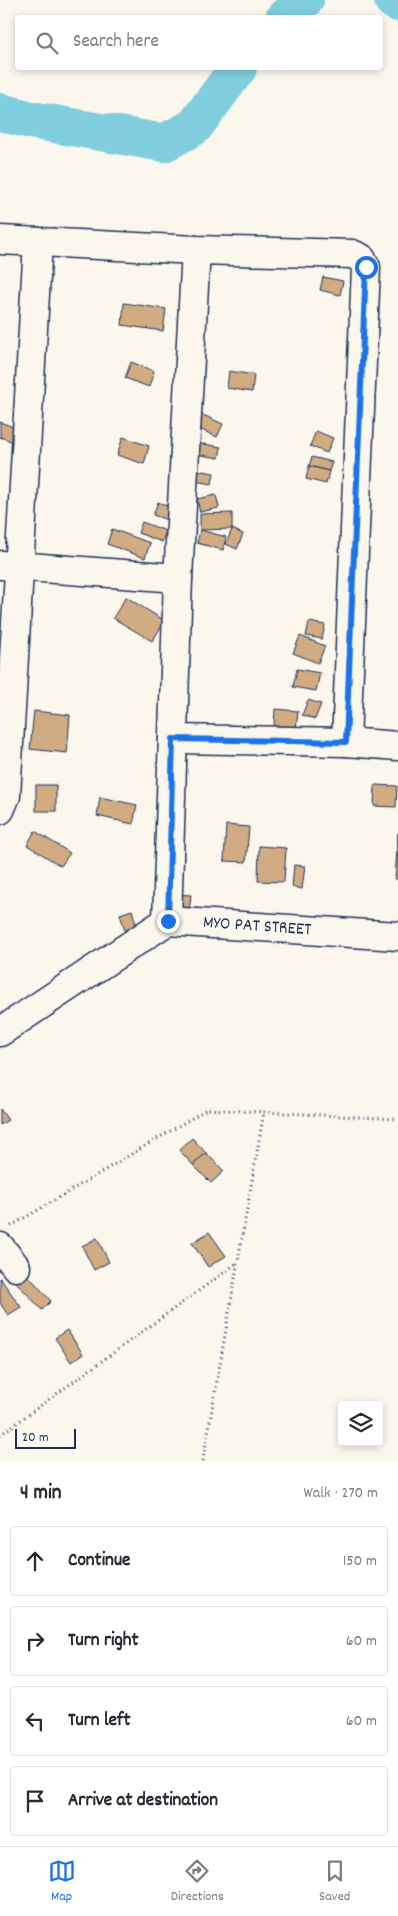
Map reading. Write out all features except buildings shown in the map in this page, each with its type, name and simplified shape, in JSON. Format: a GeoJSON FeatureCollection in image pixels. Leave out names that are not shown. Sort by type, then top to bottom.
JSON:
{"type":"FeatureCollection","features":[{"type":"Feature","properties":{"kind":"street"},"geometry":{"type":"LineString","coordinates":[[0,240],[196,250],[352,254],[361,258],[366,267],[346,742]]}},
{"type":"Feature","properties":{"kind":"street"},"geometry":{"type":"LineString","coordinates":[[0,810],[6,796],[9,566],[38,242]]}},
{"type":"Feature","properties":{"kind":"street"},"geometry":{"type":"LineString","coordinates":[[0,1032],[168,921],[178,578],[196,250]]}},
{"type":"Feature","properties":{"kind":"street"},"geometry":{"type":"LineString","coordinates":[[9,566],[178,578]]}},
{"type":"Feature","properties":{"kind":"street"},"geometry":{"type":"LineString","coordinates":[[173,739],[346,742],[398,746]]}},
{"type":"Feature","properties":{"kind":"street","name":"MYO PAT STREET"},"geometry":{"type":"LineString","coordinates":[[168,921],[398,936]]}},
{"type":"Feature","properties":{"kind":"path"},"geometry":{"type":"LineString","coordinates":[[8,1247],[207,1109],[398,1119]]}},
{"type":"Feature","properties":{"kind":"path"},"geometry":{"type":"LineString","coordinates":[[203,1461],[264,1112]]}},
{"type":"Feature","properties":{"kind":"path"},"geometry":{"type":"LineString","coordinates":[[0,1435],[237,1262]]}},
{"type":"Feature","properties":{"kind":"waterway"},"geometry":{"type":"LineString","coordinates":[[288,15],[305,0]]}},
{"type":"Feature","properties":{"kind":"waterway"},"geometry":{"type":"LineString","coordinates":[[393,0],[398,3]]}},
{"type":"Feature","properties":{"kind":"waterway"},"geometry":{"type":"LineString","coordinates":[[0,112],[31,120],[164,143],[194,127],[237,70]]}},
{"type":"Feature","properties":{"kind":"route"},"geometry":{"type":"LineString","coordinates":[[168,921],[173,739],[346,742],[366,267]]}}]}
